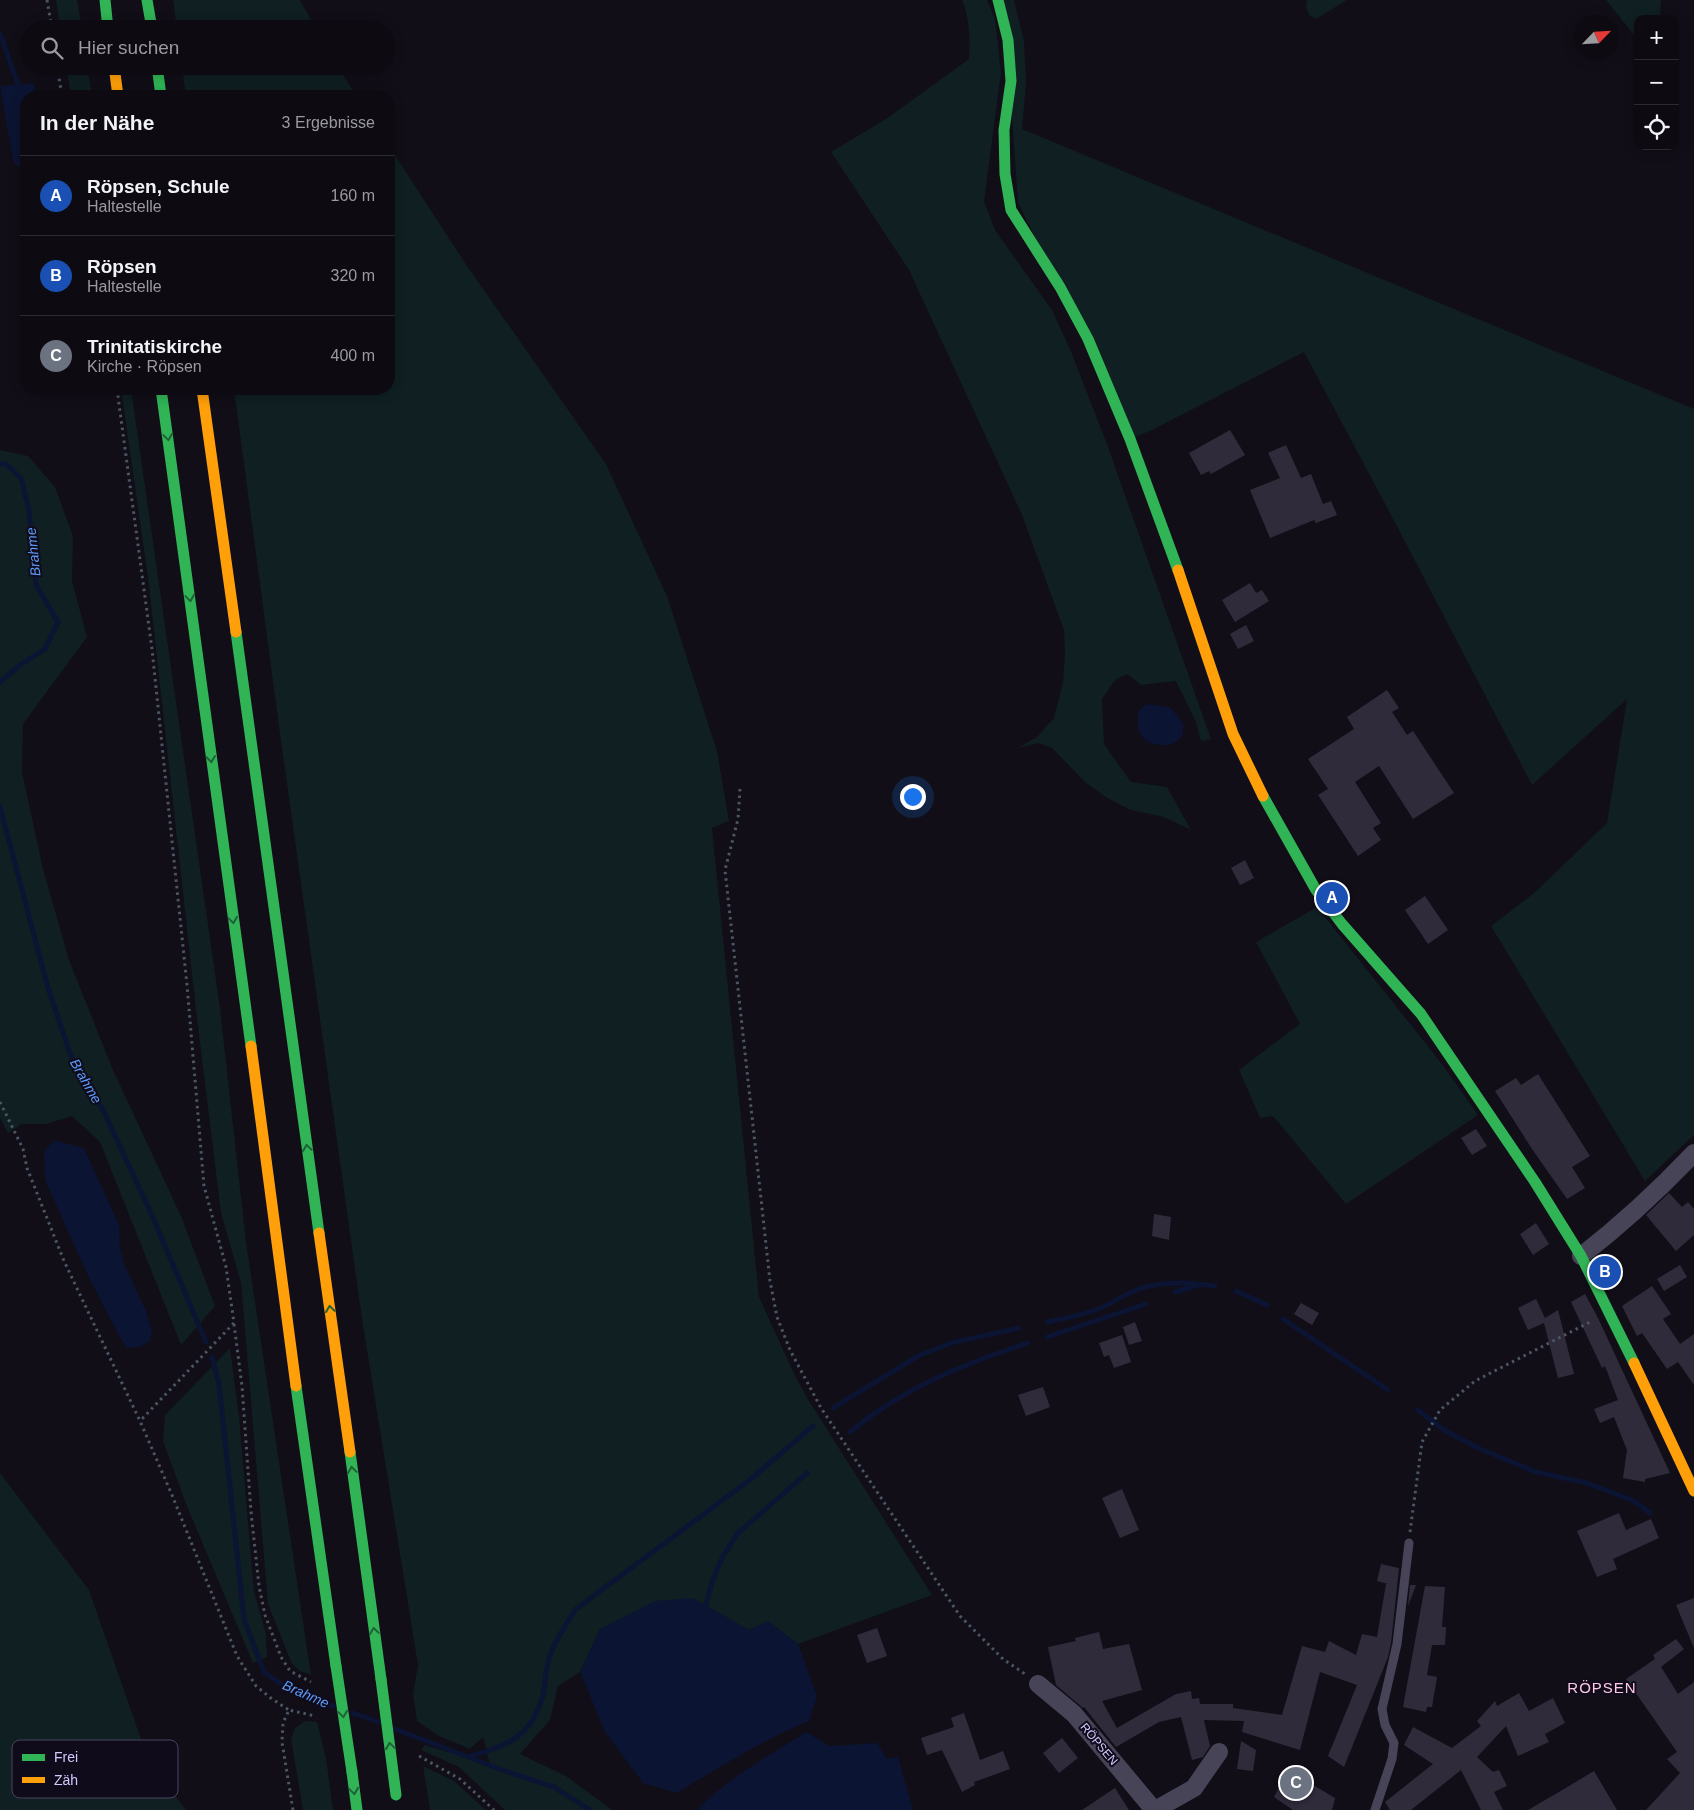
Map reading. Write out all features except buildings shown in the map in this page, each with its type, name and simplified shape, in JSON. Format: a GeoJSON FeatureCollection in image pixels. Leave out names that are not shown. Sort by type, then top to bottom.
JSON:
{"type":"FeatureCollection","features":[{"type":"Feature","properties":{"kind":"main road"},"geometry":{"type":"LineString","coordinates":[[105,0],[107,20]]}},
{"type":"Feature","properties":{"kind":"main road"},"geometry":{"type":"LineString","coordinates":[[147,0],[150,20]]}},
{"type":"Feature","properties":{"kind":"main road"},"geometry":{"type":"LineString","coordinates":[[998,0],[1008,40],[1011,81],[1004,130],[1005,174],[1011,210],[1060,287],[1088,338],[1130,439],[1161,521],[1233,734],[1252,776],[1316,890],[1342,924],[1421,1014],[1535,1182],[1581,1256],[1610,1312],[1694,1492]]}},
{"type":"Feature","properties":{"kind":"main road"},"geometry":{"type":"LineString","coordinates":[[115,75],[117,90]]}},
{"type":"Feature","properties":{"kind":"main road"},"geometry":{"type":"LineString","coordinates":[[158,75],[160,90]]}},
{"type":"Feature","properties":{"kind":"main road"},"geometry":{"type":"LineString","coordinates":[[162,395],[287,1312],[300,1421],[357,1810]]}},
{"type":"Feature","properties":{"kind":"main road"},"geometry":{"type":"LineString","coordinates":[[203,395],[399,1810]]}},
{"type":"Feature","properties":{"kind":"street"},"geometry":{"type":"LineString","coordinates":[[1581,1256],[1625,1219],[1676,1172],[1694,1152]]}},
{"type":"Feature","properties":{"kind":"street","name":"RÖPSEN"},"geometry":{"type":"LineString","coordinates":[[1038,1684],[1074,1714],[1154,1810],[1194,1788],[1219,1752]]}},
{"type":"Feature","properties":{"kind":"lane"},"geometry":{"type":"LineString","coordinates":[[1375,1810],[1392,1759],[1394,1744],[1385,1725],[1382,1709],[1397,1644],[1409,1543]]}},
{"type":"Feature","properties":{"kind":"path"},"geometry":{"type":"LineString","coordinates":[[47,0],[50,20]]}},
{"type":"Feature","properties":{"kind":"path"},"geometry":{"type":"LineString","coordinates":[[58,75],[61,90]]}},
{"type":"Feature","properties":{"kind":"path"},"geometry":{"type":"LineString","coordinates":[[118,395],[152,649],[187,985],[204,1186],[226,1266],[234,1323],[242,1386],[257,1567],[265,1615],[281,1657],[290,1670],[310,1682]]}},
{"type":"Feature","properties":{"kind":"path"},"geometry":{"type":"LineString","coordinates":[[740,789],[738,818],[725,870],[770,1281],[777,1318],[790,1350],[821,1408],[960,1616],[1003,1659],[1038,1684]]}},
{"type":"Feature","properties":{"kind":"path"},"geometry":{"type":"LineString","coordinates":[[0,1102],[23,1149],[27,1168],[64,1261],[140,1422],[172,1495],[237,1656],[256,1686],[272,1699],[289,1710],[315,1716]]}},
{"type":"Feature","properties":{"kind":"path"},"geometry":{"type":"LineString","coordinates":[[1409,1543],[1422,1442],[1440,1410],[1475,1381],[1610,1312]]}},
{"type":"Feature","properties":{"kind":"path"},"geometry":{"type":"LineString","coordinates":[[140,1422],[234,1323]]}},
{"type":"Feature","properties":{"kind":"path"},"geometry":{"type":"LineString","coordinates":[[289,1710],[283,1723],[282,1742],[293,1810]]}},
{"type":"Feature","properties":{"kind":"path"},"geometry":{"type":"LineString","coordinates":[[419,1756],[460,1779],[494,1810]]}},
{"type":"Feature","properties":{"kind":"shaded area"},"geometry":{"type":"Polygon","coordinates":[[[56,0],[77,0],[80,20],[59,20],[56,0]]]}},
{"type":"Feature","properties":{"kind":"shaded area"},"geometry":{"type":"Polygon","coordinates":[[[173,0],[300,0],[311,20],[176,20],[173,0]]]}},
{"type":"Feature","properties":{"kind":"shaded area"},"geometry":{"type":"Polygon","coordinates":[[[962,0],[987,0],[995,19],[1001,73],[984,201],[995,230],[1052,310],[1070,349],[1107,444],[1211,739],[1201,741],[1196,722],[1176,681],[1141,685],[1127,674],[1115,680],[1102,699],[1104,744],[1131,782],[1167,787],[1191,830],[1164,817],[1131,810],[1107,798],[1085,782],[1052,748],[1038,743],[1018,748],[1037,737],[1054,718],[1063,682],[1064,630],[1022,515],[909,270],[831,152],[886,119],[969,59],[969,29],[967,14],[962,0]]]}},
{"type":"Feature","properties":{"kind":"shaded area"},"geometry":{"type":"Polygon","coordinates":[[[1004,0],[1014,0],[1024,41],[1026,83],[1022,129],[1694,409],[1694,1135],[1645,1181],[1491,926],[1533,894],[1607,823],[1627,699],[1532,785],[1304,352],[1135,437],[1018,203],[1004,0]]]}},
{"type":"Feature","properties":{"kind":"shaded area"},"geometry":{"type":"Polygon","coordinates":[[[1307,0],[1347,0],[1316,19],[1309,15],[1306,7],[1307,0]]]}},
{"type":"Feature","properties":{"kind":"shaded area"},"geometry":{"type":"Polygon","coordinates":[[[1606,0],[1661,0],[1660,15],[1634,15],[1634,35],[1606,0]]]}},
{"type":"Feature","properties":{"kind":"shaded area"},"geometry":{"type":"Polygon","coordinates":[[[68,75],[88,75],[91,90],[70,90],[68,75]]]}},
{"type":"Feature","properties":{"kind":"shaded area"},"geometry":{"type":"Polygon","coordinates":[[[183,75],[343,75],[352,90],[185,90],[183,75]]]}},
{"type":"Feature","properties":{"kind":"shaded area"},"geometry":{"type":"Polygon","coordinates":[[[395,155],[465,263],[606,464],[667,596],[717,751],[729,821],[712,828],[759,1297],[796,1378],[809,1401],[932,1595],[798,1644],[768,1621],[749,1630],[600,1629],[580,1672],[558,1686],[550,1720],[520,1754],[566,1776],[612,1810],[505,1810],[459,1767],[421,1750],[425,1745],[490,1765],[483,1737],[470,1749],[437,1735],[417,1721],[413,1694],[418,1665],[362,1319],[235,395],[395,395],[395,155]]]}},
{"type":"Feature","properties":{"kind":"shaded area"},"geometry":{"type":"Polygon","coordinates":[[[122,395],[132,395],[220,1008],[246,1242],[311,1675],[300,1671],[292,1664],[268,1604],[241,1283],[221,1213],[196,1010],[148,577],[122,395]]]}},
{"type":"Feature","properties":{"kind":"shaded area"},"geometry":{"type":"Polygon","coordinates":[[[0,450],[28,456],[55,487],[73,536],[72,581],[87,637],[23,724],[22,772],[43,869],[69,960],[113,1070],[181,1216],[215,1306],[181,1345],[100,1142],[72,1116],[46,1124],[22,1124],[8,1133],[0,1118],[0,450]]]}},
{"type":"Feature","properties":{"kind":"shaded area"},"geometry":{"type":"Polygon","coordinates":[[[1317,907],[1442,1064],[1478,1115],[1346,1204],[1273,1116],[1260,1118],[1239,1070],[1300,1024],[1256,942],[1317,907]]]}},
{"type":"Feature","properties":{"kind":"shaded area"},"geometry":{"type":"Polygon","coordinates":[[[230,1348],[239,1416],[254,1592],[266,1634],[267,1657],[253,1663],[186,1504],[163,1441],[165,1415],[230,1348]]]}},
{"type":"Feature","properties":{"kind":"shaded area"},"geometry":{"type":"Polygon","coordinates":[[[0,1473],[89,1590],[142,1740],[12,1740],[12,1798],[177,1798],[186,1810],[0,1810],[0,1473]]]}},
{"type":"Feature","properties":{"kind":"shaded area"},"geometry":{"type":"Polygon","coordinates":[[[305,1721],[317,1722],[326,1758],[333,1810],[303,1810],[291,1739],[295,1728],[305,1721]]]}},
{"type":"Feature","properties":{"kind":"shaded area"},"geometry":{"type":"Polygon","coordinates":[[[423,1766],[454,1781],[486,1810],[430,1810],[423,1766]]]}},
{"type":"Feature","properties":{"kind":"water"},"geometry":{"type":"Polygon","coordinates":[[[34,83],[35,90],[20,90],[20,167],[13,160],[0,86],[34,83]]]}},
{"type":"Feature","properties":{"kind":"water"},"geometry":{"type":"Polygon","coordinates":[[[1147,704],[1170,707],[1183,723],[1183,733],[1178,740],[1167,745],[1160,745],[1147,741],[1142,736],[1138,729],[1138,711],[1147,704]]]}},
{"type":"Feature","properties":{"kind":"water"},"geometry":{"type":"Polygon","coordinates":[[[54,1140],[84,1148],[119,1225],[120,1248],[125,1266],[146,1311],[152,1332],[150,1341],[140,1347],[127,1348],[118,1334],[89,1278],[45,1180],[44,1152],[54,1140]]]}},
{"type":"Feature","properties":{"kind":"water"},"geometry":{"type":"Polygon","coordinates":[[[693,1598],[749,1630],[768,1621],[798,1644],[817,1696],[809,1721],[758,1745],[677,1793],[643,1783],[605,1732],[580,1672],[600,1629],[655,1601],[693,1598]]]}},
{"type":"Feature","properties":{"kind":"water"},"geometry":{"type":"Polygon","coordinates":[[[806,1732],[830,1746],[877,1743],[887,1759],[898,1757],[913,1810],[697,1810],[721,1788],[806,1732]]]}},
{"type":"Feature","properties":{"kind":"waterway"},"geometry":{"type":"LineString","coordinates":[[0,33],[18,85]]}},
{"type":"Feature","properties":{"kind":"waterway","name":"Brahme"},"geometry":{"type":"LineString","coordinates":[[0,464],[6,464],[21,478],[29,510],[36,585],[58,622],[45,649],[20,665],[0,682]]}},
{"type":"Feature","properties":{"kind":"waterway","name":"Brahme"},"geometry":{"type":"LineString","coordinates":[[0,807],[48,988],[75,1068],[102,1108],[150,1211],[206,1342]]}},
{"type":"Feature","properties":{"kind":"waterway"},"geometry":{"type":"LineString","coordinates":[[1047,1322],[1096,1310],[1131,1292],[1149,1286],[1166,1283],[1215,1286]]}},
{"type":"Feature","properties":{"kind":"waterway"},"geometry":{"type":"LineString","coordinates":[[1175,1292],[1198,1285]]}},
{"type":"Feature","properties":{"kind":"waterway"},"geometry":{"type":"LineString","coordinates":[[1236,1291],[1267,1305]]}},
{"type":"Feature","properties":{"kind":"waterway"},"geometry":{"type":"LineString","coordinates":[[1047,1337],[1146,1304]]}},
{"type":"Feature","properties":{"kind":"waterway"},"geometry":{"type":"LineString","coordinates":[[1283,1319],[1388,1390]]}},
{"type":"Feature","properties":{"kind":"waterway"},"geometry":{"type":"LineString","coordinates":[[833,1408],[918,1356],[951,1343],[1019,1328]]}},
{"type":"Feature","properties":{"kind":"waterway"},"geometry":{"type":"LineString","coordinates":[[850,1432],[870,1416],[912,1390],[957,1369],[1028,1343]]}},
{"type":"Feature","properties":{"kind":"waterway","name":"Brahme"},"geometry":{"type":"LineString","coordinates":[[212,1357],[219,1384],[244,1619],[264,1672],[289,1689],[333,1706]]}},
{"type":"Feature","properties":{"kind":"waterway"},"geometry":{"type":"LineString","coordinates":[[1418,1410],[1444,1430],[1478,1448],[1536,1472],[1587,1483],[1634,1501],[1650,1513]]}},
{"type":"Feature","properties":{"kind":"waterway"},"geometry":{"type":"LineString","coordinates":[[470,1756],[505,1744],[515,1738],[531,1723],[542,1699],[551,1653],[576,1609],[751,1479],[813,1426]]}},
{"type":"Feature","properties":{"kind":"waterway"},"geometry":{"type":"LineString","coordinates":[[706,1605],[712,1582],[722,1558],[737,1534],[807,1473]]}},
{"type":"Feature","properties":{"kind":"waterway","name":"Brahme"},"geometry":{"type":"LineString","coordinates":[[353,1713],[378,1722]]}},
{"type":"Feature","properties":{"kind":"waterway","name":"Brahme"},"geometry":{"type":"LineString","coordinates":[[395,1729],[505,1771],[554,1787],[590,1810]]}},
{"type":"Feature","properties":{"kind":"traffic: fast"},"geometry":{"type":"LineString","coordinates":[[105,0],[107,20]]}},
{"type":"Feature","properties":{"kind":"traffic: fast"},"geometry":{"type":"LineString","coordinates":[[147,0],[150,20]]}},
{"type":"Feature","properties":{"kind":"traffic: fast"},"geometry":{"type":"LineString","coordinates":[[998,0],[1008,40],[1011,81],[1004,130],[1005,174],[1011,210],[1060,287],[1088,339],[1130,439],[1178,570]]}},
{"type":"Feature","properties":{"kind":"traffic: fast"},"geometry":{"type":"LineString","coordinates":[[158,75],[160,90]]}},
{"type":"Feature","properties":{"kind":"traffic: fast"},"geometry":{"type":"LineString","coordinates":[[162,395],[251,1046]]}},
{"type":"Feature","properties":{"kind":"traffic: fast"},"geometry":{"type":"LineString","coordinates":[[236,632],[319,1233]]}},
{"type":"Feature","properties":{"kind":"traffic: fast"},"geometry":{"type":"LineString","coordinates":[[1263,796],[1316,890],[1342,924],[1421,1014],[1535,1182],[1581,1256],[1634,1363]]}},
{"type":"Feature","properties":{"kind":"traffic: fast"},"geometry":{"type":"LineString","coordinates":[[296,1386],[336,1666]]}},
{"type":"Feature","properties":{"kind":"traffic: fast"},"geometry":{"type":"LineString","coordinates":[[350,1452],[381,1679]]}},
{"type":"Feature","properties":{"kind":"traffic: fast"},"geometry":{"type":"LineString","coordinates":[[336,1666],[352,1772]]}},
{"type":"Feature","properties":{"kind":"traffic: fast"},"geometry":{"type":"LineString","coordinates":[[381,1679],[396,1795]]}},
{"type":"Feature","properties":{"kind":"traffic: fast"},"geometry":{"type":"LineString","coordinates":[[352,1772],[357,1810]]}},
{"type":"Feature","properties":{"kind":"traffic: slow"},"geometry":{"type":"LineString","coordinates":[[115,75],[117,90]]}},
{"type":"Feature","properties":{"kind":"traffic: slow"},"geometry":{"type":"LineString","coordinates":[[203,395],[236,632]]}},
{"type":"Feature","properties":{"kind":"traffic: slow"},"geometry":{"type":"LineString","coordinates":[[1178,570],[1233,734],[1263,796]]}},
{"type":"Feature","properties":{"kind":"traffic: slow"},"geometry":{"type":"LineString","coordinates":[[251,1046],[296,1386]]}},
{"type":"Feature","properties":{"kind":"traffic: slow"},"geometry":{"type":"LineString","coordinates":[[319,1233],[350,1452]]}},
{"type":"Feature","properties":{"kind":"traffic: slow"},"geometry":{"type":"LineString","coordinates":[[1634,1363],[1694,1491]]}},
{"type":"Feature","properties":{"kind":"place","name":"Röpsen, Schule"},"geometry":{"type":"Point","coordinates":[1332,898]}},
{"type":"Feature","properties":{"kind":"place","name":"Röpsen"},"geometry":{"type":"Point","coordinates":[1605,1272]}},
{"type":"Feature","properties":{"kind":"place","name":"Trinitatiskirche"},"geometry":{"type":"Point","coordinates":[1296,1783]}},
{"type":"Feature","properties":{"kind":"district","name":"RÖPSEN"},"geometry":{"type":"Point","coordinates":[1602,1687]}}]}
